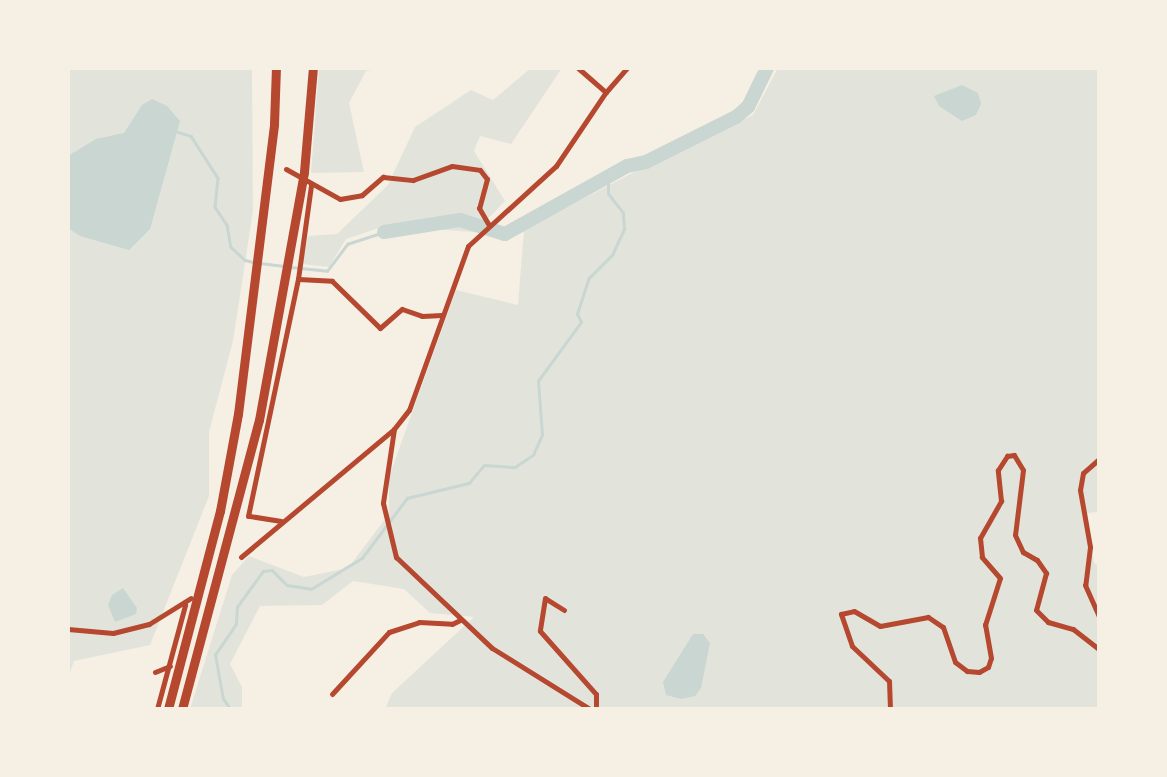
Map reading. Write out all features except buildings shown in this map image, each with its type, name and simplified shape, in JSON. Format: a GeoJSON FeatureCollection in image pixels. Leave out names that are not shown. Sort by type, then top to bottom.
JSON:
{"type":"FeatureCollection","features":[{"type":"Feature","properties":{"kind":"highway"},"geometry":{"type":"LineString","coordinates":[[168,709],[216,524],[238,414],[274,124],[276,68]]}},
{"type":"Feature","properties":{"kind":"highway"},"geometry":{"type":"LineString","coordinates":[[182,709],[258,420],[304,172],[313,68]]}},
{"type":"Feature","properties":{"kind":"street"},"geometry":{"type":"LineString","coordinates":[[578,68],[606,92]]}},
{"type":"Feature","properties":{"kind":"street"},"geometry":{"type":"LineString","coordinates":[[241,557],[394,429],[409,410],[463,254],[475,237],[556,166],[606,92],[627,68]]}},
{"type":"Feature","properties":{"kind":"street"},"geometry":{"type":"LineString","coordinates":[[286,169],[327,196],[351,199],[383,177],[413,180],[452,166],[480,170],[487,179],[479,208],[489,225]]}},
{"type":"Feature","properties":{"kind":"street"},"geometry":{"type":"LineString","coordinates":[[281,521],[248,516],[298,279],[311,185]]}},
{"type":"Feature","properties":{"kind":"street"},"geometry":{"type":"LineString","coordinates":[[298,279],[332,281],[380,328],[402,309],[422,316],[443,315]]}},
{"type":"Feature","properties":{"kind":"street"},"geometry":{"type":"LineString","coordinates":[[394,429],[383,503],[385,523],[388,535],[409,573],[505,657],[569,692],[590,709]]}},
{"type":"Feature","properties":{"kind":"street"},"geometry":{"type":"LineString","coordinates":[[890,709],[889,681],[852,646],[841,614],[854,611],[880,626],[928,617],[943,627],[955,662],[968,671],[979,672],[988,667],[991,658],[985,625],[1000,578],[982,556],[979,538],[1000,501],[998,470],[1007,456],[1014,455],[1023,470],[1015,535],[1023,552],[1037,560],[1046,573],[1037,610],[1048,622],[1073,629],[1099,649]]}},
{"type":"Feature","properties":{"kind":"street"},"geometry":{"type":"LineString","coordinates":[[1099,459],[1083,472],[1080,490],[1090,547],[1085,585],[1099,616]]}},
{"type":"Feature","properties":{"kind":"street"},"geometry":{"type":"LineString","coordinates":[[68,629],[113,633],[149,624],[191,598]]}},
{"type":"Feature","properties":{"kind":"street"},"geometry":{"type":"LineString","coordinates":[[564,610],[545,598],[540,631],[596,694],[596,709]]}},
{"type":"Feature","properties":{"kind":"street"},"geometry":{"type":"LineString","coordinates":[[157,709],[185,604]]}},
{"type":"Feature","properties":{"kind":"street"},"geometry":{"type":"LineString","coordinates":[[332,694],[389,632],[419,622],[452,624],[460,620]]}},
{"type":"Feature","properties":{"kind":"street"},"geometry":{"type":"LineString","coordinates":[[155,672],[170,666]]}},
{"type":"Feature","properties":{"kind":"shaded area"},"geometry":{"type":"Polygon","coordinates":[[[68,68],[252,68],[253,211],[233,341],[209,432],[209,496],[150,645],[74,661],[68,678],[68,68]]]}},
{"type":"Feature","properties":{"kind":"shaded area"},"geometry":{"type":"Polygon","coordinates":[[[319,68],[383,68],[366,71],[349,103],[364,172],[311,173],[319,68]]]}},
{"type":"Feature","properties":{"kind":"shaded area"},"geometry":{"type":"Polygon","coordinates":[[[531,68],[562,68],[511,144],[480,136],[474,151],[505,201],[475,232],[385,226],[346,239],[329,267],[302,264],[308,236],[337,234],[388,185],[415,127],[471,90],[493,100],[531,68]]]}},
{"type":"Feature","properties":{"kind":"shaded area"},"geometry":{"type":"Polygon","coordinates":[[[778,68],[1099,68],[1099,512],[1087,513],[1094,563],[1099,566],[1099,709],[385,709],[392,693],[474,617],[430,613],[404,589],[353,581],[322,605],[260,606],[230,664],[242,687],[242,709],[190,709],[232,575],[249,556],[304,577],[348,568],[389,514],[389,477],[456,290],[518,305],[524,230],[672,152],[753,115],[778,68]]]}},
{"type":"Feature","properties":{"kind":"shaded area"},"geometry":{"type":"Polygon","coordinates":[[[962,85],[978,93],[981,104],[976,115],[962,121],[939,106],[934,96],[962,85]]]}},
{"type":"Feature","properties":{"kind":"shaded area"},"geometry":{"type":"Polygon","coordinates":[[[152,99],[167,106],[180,121],[150,229],[129,250],[80,236],[68,228],[68,156],[96,139],[124,133],[142,105],[152,99]]]}},
{"type":"Feature","properties":{"kind":"shaded area"},"geometry":{"type":"Polygon","coordinates":[[[123,588],[137,608],[136,614],[115,622],[108,605],[112,595],[123,588]]]}},
{"type":"Feature","properties":{"kind":"shaded area"},"geometry":{"type":"Polygon","coordinates":[[[693,634],[703,634],[710,643],[701,688],[695,696],[681,699],[666,695],[663,682],[693,634]]]}},
{"type":"Feature","properties":{"kind":"waterway"},"geometry":{"type":"LineString","coordinates":[[384,232],[460,220],[505,234],[627,166],[646,162],[736,117],[748,107],[767,68]]}},
{"type":"Feature","properties":{"kind":"waterway"},"geometry":{"type":"LineString","coordinates":[[175,131],[191,136],[218,178],[215,207],[227,225],[231,247],[245,260],[253,262]]}},
{"type":"Feature","properties":{"kind":"waterway"},"geometry":{"type":"LineString","coordinates":[[230,709],[223,699],[215,655],[236,624],[237,607],[263,571],[272,570],[287,585],[311,589],[362,558],[407,498],[469,483],[484,465],[515,467],[533,455],[542,435],[538,381],[581,322],[577,314],[589,278],[612,255],[624,229],[623,213],[608,194],[608,180]]}},
{"type":"Feature","properties":{"kind":"waterway"},"geometry":{"type":"LineString","coordinates":[[291,267],[327,271],[347,244],[384,232]]}},
{"type":"Feature","properties":{"kind":"waterway"},"geometry":{"type":"LineString","coordinates":[[260,263],[284,266]]}}]}
